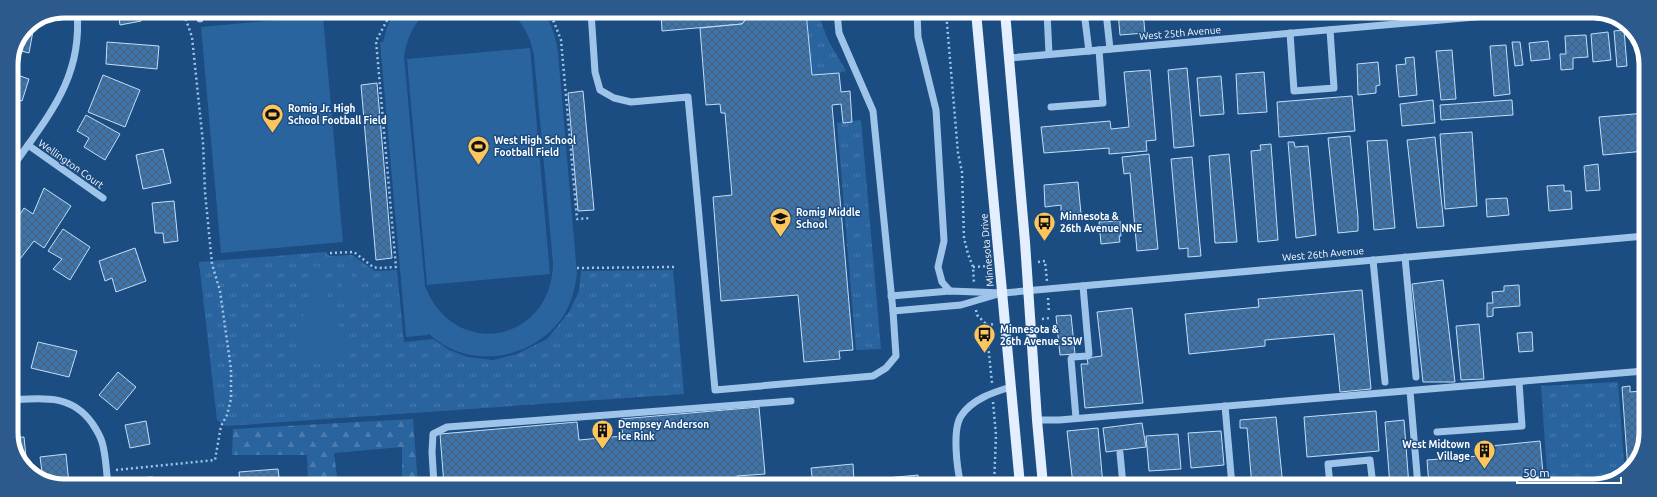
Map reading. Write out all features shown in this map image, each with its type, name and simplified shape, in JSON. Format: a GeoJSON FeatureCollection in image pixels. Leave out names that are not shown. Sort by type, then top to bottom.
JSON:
{"type":"FeatureCollection","features":[{"type":"Feature","properties":{"kind":"main road","name":"Minnesota Drive"},"geometry":{"type":"LineString","coordinates":[[977,18],[1019,479]]}},
{"type":"Feature","properties":{"kind":"main road"},"geometry":{"type":"LineString","coordinates":[[1006,18],[1029,290],[1037,420],[1042,479]]}},
{"type":"Feature","properties":{"kind":"street"},"geometry":{"type":"LineString","coordinates":[[18,160],[66,87],[76,47],[77,18]]}},
{"type":"Feature","properties":{"kind":"street"},"geometry":{"type":"LineString","coordinates":[[591,18],[595,72],[600,90],[614,98],[631,102],[688,97],[715,390],[873,376],[886,368],[896,356],[893,311],[873,111],[839,33],[838,18]]}},
{"type":"Feature","properties":{"kind":"street"},"geometry":{"type":"LineString","coordinates":[[917,18],[918,37],[936,110],[944,241],[938,267],[942,282],[950,291]]}},
{"type":"Feature","properties":{"kind":"street"},"geometry":{"type":"LineString","coordinates":[[1047,18],[1049,54]]}},
{"type":"Feature","properties":{"kind":"street"},"geometry":{"type":"LineString","coordinates":[[1085,18],[1089,50]]}},
{"type":"Feature","properties":{"kind":"street"},"geometry":{"type":"LineString","coordinates":[[1107,18],[1110,49]]}},
{"type":"Feature","properties":{"kind":"street","name":"West 25th Avenue"},"geometry":{"type":"LineString","coordinates":[[1009,58],[1465,18]]}},
{"type":"Feature","properties":{"kind":"street"},"geometry":{"type":"LineString","coordinates":[[1290,33],[1294,91],[1334,88],[1330,30]]}},
{"type":"Feature","properties":{"kind":"street"},"geometry":{"type":"LineString","coordinates":[[1051,107],[1104,102],[1099,50]]}},
{"type":"Feature","properties":{"kind":"street","name":"Wellington Court"},"geometry":{"type":"LineString","coordinates":[[28,146],[103,198]]}},
{"type":"Feature","properties":{"kind":"street","name":"West 26th Avenue"},"geometry":{"type":"LineString","coordinates":[[1003,293],[1639,237]]}},
{"type":"Feature","properties":{"kind":"street"},"geometry":{"type":"LineString","coordinates":[[1405,257],[1416,376]]}},
{"type":"Feature","properties":{"kind":"street"},"geometry":{"type":"LineString","coordinates":[[1373,260],[1385,382]]}},
{"type":"Feature","properties":{"kind":"street"},"geometry":{"type":"LineString","coordinates":[[1076,418],[1071,359],[1072,357],[1088,356],[1089,354],[1083,286]]}},
{"type":"Feature","properties":{"kind":"street"},"geometry":{"type":"LineString","coordinates":[[891,296],[950,291],[1003,293]]}},
{"type":"Feature","properties":{"kind":"street"},"geometry":{"type":"LineString","coordinates":[[893,311],[961,305],[1003,293]]}},
{"type":"Feature","properties":{"kind":"street"},"geometry":{"type":"LineString","coordinates":[[1037,420],[1639,372]]}},
{"type":"Feature","properties":{"kind":"street"},"geometry":{"type":"LineString","coordinates":[[1437,432],[1522,426],[1519,382]]}},
{"type":"Feature","properties":{"kind":"street"},"geometry":{"type":"LineString","coordinates":[[961,479],[956,456],[957,432],[961,416],[971,406],[986,396],[1011,387]]}},
{"type":"Feature","properties":{"kind":"street"},"geometry":{"type":"LineString","coordinates":[[1410,391],[1417,479]]}},
{"type":"Feature","properties":{"kind":"street"},"geometry":{"type":"LineString","coordinates":[[18,399],[38,398],[64,401],[82,412],[102,440],[107,479]]}},
{"type":"Feature","properties":{"kind":"street"},"geometry":{"type":"LineString","coordinates":[[434,479],[432,452],[433,434],[447,426],[791,401]]}},
{"type":"Feature","properties":{"kind":"street"},"geometry":{"type":"LineString","coordinates":[[1225,406],[1231,479]]}},
{"type":"Feature","properties":{"kind":"street"},"geometry":{"type":"LineString","coordinates":[[1120,453],[1122,479]]}},
{"type":"Feature","properties":{"kind":"street"},"geometry":{"type":"LineString","coordinates":[[1329,479],[1328,464],[1370,460],[1372,479]]}},
{"type":"Feature","properties":{"kind":"path"},"geometry":{"type":"LineString","coordinates":[[106,471],[215,460],[221,426],[227,415],[231,399],[231,368],[229,353],[220,290],[212,264],[203,143],[192,37],[185,18]]}},
{"type":"Feature","properties":{"kind":"path"},"geometry":{"type":"LineString","coordinates":[[330,253],[354,252],[373,267],[396,267],[376,41],[388,18]]}},
{"type":"Feature","properties":{"kind":"path"},"geometry":{"type":"LineString","coordinates":[[552,18],[561,40],[577,219],[590,218]]}},
{"type":"Feature","properties":{"kind":"path"},"geometry":{"type":"LineString","coordinates":[[947,18],[958,153],[962,172],[964,238],[973,268],[974,280]]}},
{"type":"Feature","properties":{"kind":"path"},"geometry":{"type":"LineString","coordinates":[[577,268],[674,267]]}},
{"type":"Feature","properties":{"kind":"green space","name":"Romig Jr. High School Football Field"},"geometry":{"type":"Polygon","coordinates":[[[301,18],[323,18],[343,242],[221,253],[201,27],[301,18]]]}},
{"type":"Feature","properties":{"kind":"green space"},"geometry":{"type":"Polygon","coordinates":[[[392,18],[421,18],[412,31],[404,56],[425,286],[439,310],[457,325],[478,333],[500,333],[520,325],[537,311],[548,290],[553,263],[534,56],[526,32],[517,18],[547,18],[549,21],[558,53],[577,274],[573,295],[564,315],[551,330],[536,342],[519,351],[500,356],[481,356],[462,353],[444,345],[428,333],[428,335],[406,337],[380,42],[383,42],[387,27],[392,18]]]}},
{"type":"Feature","properties":{"kind":"green space"},"geometry":{"type":"Polygon","coordinates":[[[807,18],[819,18],[829,42],[846,71],[812,75],[807,18]]]}},
{"type":"Feature","properties":{"kind":"green space","name":"West High School Football Field"},"geometry":{"type":"Polygon","coordinates":[[[530,48],[550,274],[427,285],[407,59],[530,48]]]}},
{"type":"Feature","properties":{"kind":"green space"},"geometry":{"type":"Polygon","coordinates":[[[861,120],[881,349],[856,350],[837,123],[861,120]]]}},
{"type":"Feature","properties":{"kind":"green space"},"geometry":{"type":"Polygon","coordinates":[[[326,252],[329,256],[352,255],[375,271],[397,270],[404,342],[433,339],[449,350],[468,357],[493,360],[517,354],[547,339],[569,312],[579,291],[581,271],[673,270],[684,394],[226,426],[217,420],[199,262],[326,252]]]}},
{"type":"Feature","properties":{"kind":"green space"},"geometry":{"type":"Polygon","coordinates":[[[347,261],[350,263],[349,266],[359,296],[349,298],[339,296],[347,261]]]}},
{"type":"Feature","properties":{"kind":"green space"},"geometry":{"type":"Polygon","coordinates":[[[316,265],[319,266],[317,270],[350,355],[329,363],[308,363],[293,359],[316,265]]]}},
{"type":"Feature","properties":{"kind":"green space"},"geometry":{"type":"Polygon","coordinates":[[[1618,382],[1624,466],[1608,477],[1593,479],[1548,479],[1541,386],[1618,382]]]}},
{"type":"Feature","properties":{"kind":"green space"},"geometry":{"type":"Polygon","coordinates":[[[413,419],[418,479],[402,479],[402,447],[334,453],[337,479],[308,479],[307,455],[232,455],[233,429],[413,419]]]}},
{"type":"Feature","properties":{"kind":"building"},"geometry":{"type":"Polygon","coordinates":[[[119,18],[140,18],[141,21],[120,25],[119,18]]]}},
{"type":"Feature","properties":{"kind":"building"},"geometry":{"type":"Polygon","coordinates":[[[661,18],[747,18],[742,24],[662,31],[661,18]]]}},
{"type":"Feature","properties":{"kind":"building","name":"Romig Middle School"},"geometry":{"type":"Polygon","coordinates":[[[747,18],[807,18],[812,75],[839,73],[841,92],[850,91],[852,122],[843,123],[841,104],[832,105],[853,350],[839,351],[840,359],[804,362],[798,295],[721,301],[713,197],[732,195],[725,113],[721,113],[720,104],[706,105],[700,28],[742,24],[747,18]]]}},
{"type":"Feature","properties":{"kind":"building"},"geometry":{"type":"Polygon","coordinates":[[[1119,18],[1144,18],[1145,33],[1120,35],[1119,18]]]}},
{"type":"Feature","properties":{"kind":"building"},"geometry":{"type":"Polygon","coordinates":[[[1624,30],[1627,66],[1617,67],[1614,31],[1624,30]]]}},
{"type":"Feature","properties":{"kind":"building"},"geometry":{"type":"Polygon","coordinates":[[[33,31],[29,53],[20,51],[26,38],[33,31]]]}},
{"type":"Feature","properties":{"kind":"building"},"geometry":{"type":"Polygon","coordinates":[[[1608,32],[1611,60],[1593,62],[1591,34],[1608,32]]]}},
{"type":"Feature","properties":{"kind":"building"},"geometry":{"type":"Polygon","coordinates":[[[1586,35],[1588,57],[1573,58],[1573,69],[1561,70],[1560,54],[1566,54],[1565,36],[1586,35]]]}},
{"type":"Feature","properties":{"kind":"building"},"geometry":{"type":"Polygon","coordinates":[[[1548,41],[1550,59],[1531,61],[1529,43],[1548,41]]]}},
{"type":"Feature","properties":{"kind":"building"},"geometry":{"type":"Polygon","coordinates":[[[107,42],[159,46],[157,69],[106,64],[107,42]]]}},
{"type":"Feature","properties":{"kind":"building"},"geometry":{"type":"Polygon","coordinates":[[[1512,42],[1520,42],[1523,65],[1515,66],[1512,42]]]}},
{"type":"Feature","properties":{"kind":"building"},"geometry":{"type":"Polygon","coordinates":[[[1506,45],[1510,94],[1494,96],[1490,46],[1506,45]]]}},
{"type":"Feature","properties":{"kind":"building"},"geometry":{"type":"Polygon","coordinates":[[[1452,50],[1456,99],[1441,100],[1436,51],[1452,50]]]}},
{"type":"Feature","properties":{"kind":"building"},"geometry":{"type":"Polygon","coordinates":[[[1414,57],[1417,95],[1399,97],[1396,65],[1406,64],[1405,58],[1414,57]]]}},
{"type":"Feature","properties":{"kind":"building"},"geometry":{"type":"Polygon","coordinates":[[[1378,62],[1380,85],[1376,86],[1376,93],[1358,95],[1357,64],[1378,62]]]}},
{"type":"Feature","properties":{"kind":"building"},"geometry":{"type":"Polygon","coordinates":[[[1187,68],[1194,146],[1174,148],[1168,70],[1187,68]]]}},
{"type":"Feature","properties":{"kind":"building"},"geometry":{"type":"Polygon","coordinates":[[[1150,70],[1156,140],[1146,141],[1147,151],[1109,154],[1109,148],[1044,153],[1041,127],[1110,121],[1111,129],[1129,127],[1124,72],[1150,70]]]}},
{"type":"Feature","properties":{"kind":"building"},"geometry":{"type":"Polygon","coordinates":[[[1264,72],[1267,112],[1238,114],[1236,74],[1264,72]]]}},
{"type":"Feature","properties":{"kind":"building"},"geometry":{"type":"Polygon","coordinates":[[[18,75],[29,79],[22,101],[18,100],[18,75]]]}},
{"type":"Feature","properties":{"kind":"building"},"geometry":{"type":"Polygon","coordinates":[[[103,75],[140,90],[125,127],[88,112],[103,75]]]}},
{"type":"Feature","properties":{"kind":"building"},"geometry":{"type":"Polygon","coordinates":[[[1221,76],[1224,114],[1200,116],[1197,78],[1221,76]]]}},
{"type":"Feature","properties":{"kind":"building"},"geometry":{"type":"Polygon","coordinates":[[[377,83],[392,258],[376,260],[361,85],[377,83]]]}},
{"type":"Feature","properties":{"kind":"building"},"geometry":{"type":"Polygon","coordinates":[[[583,91],[594,210],[578,211],[568,93],[583,91]]]}},
{"type":"Feature","properties":{"kind":"building"},"geometry":{"type":"Polygon","coordinates":[[[1352,96],[1355,131],[1279,137],[1277,102],[1352,96]]]}},
{"type":"Feature","properties":{"kind":"building"},"geometry":{"type":"Polygon","coordinates":[[[1433,100],[1435,123],[1402,126],[1400,104],[1433,100]]]}},
{"type":"Feature","properties":{"kind":"building"},"geometry":{"type":"Polygon","coordinates":[[[1512,100],[1513,115],[1441,120],[1440,105],[1512,100]]]}},
{"type":"Feature","properties":{"kind":"building"},"geometry":{"type":"Polygon","coordinates":[[[1639,114],[1639,152],[1603,155],[1599,117],[1639,114]]]}},
{"type":"Feature","properties":{"kind":"building"},"geometry":{"type":"Polygon","coordinates":[[[86,115],[120,134],[105,160],[84,147],[89,138],[77,131],[86,115]]]}},
{"type":"Feature","properties":{"kind":"building"},"geometry":{"type":"Polygon","coordinates":[[[1472,132],[1477,206],[1445,209],[1440,134],[1472,132]]]}},
{"type":"Feature","properties":{"kind":"building"},"geometry":{"type":"Polygon","coordinates":[[[1350,136],[1358,231],[1338,233],[1328,138],[1350,136]]]}},
{"type":"Feature","properties":{"kind":"building"},"geometry":{"type":"Polygon","coordinates":[[[1435,137],[1444,226],[1417,228],[1407,140],[1435,137]]]}},
{"type":"Feature","properties":{"kind":"building"},"geometry":{"type":"Polygon","coordinates":[[[1387,140],[1395,228],[1374,230],[1367,141],[1387,140]]]}},
{"type":"Feature","properties":{"kind":"building"},"geometry":{"type":"Polygon","coordinates":[[[1288,142],[1294,142],[1295,147],[1308,146],[1316,235],[1296,238],[1288,142]]]}},
{"type":"Feature","properties":{"kind":"building"},"geometry":{"type":"Polygon","coordinates":[[[1271,144],[1278,240],[1258,242],[1251,151],[1261,150],[1260,145],[1271,144]]]}},
{"type":"Feature","properties":{"kind":"building"},"geometry":{"type":"Polygon","coordinates":[[[163,149],[171,183],[143,189],[136,155],[163,149]]]}},
{"type":"Feature","properties":{"kind":"building"},"geometry":{"type":"Polygon","coordinates":[[[1149,154],[1158,249],[1137,251],[1130,173],[1124,174],[1122,157],[1149,154]]]}},
{"type":"Feature","properties":{"kind":"building"},"geometry":{"type":"Polygon","coordinates":[[[1229,154],[1237,242],[1215,243],[1209,156],[1229,154]]]}},
{"type":"Feature","properties":{"kind":"building"},"geometry":{"type":"Polygon","coordinates":[[[1192,157],[1201,256],[1188,257],[1188,248],[1179,249],[1171,159],[1192,157]]]}},
{"type":"Feature","properties":{"kind":"building"},"geometry":{"type":"Polygon","coordinates":[[[1598,164],[1600,190],[1586,191],[1584,166],[1598,164]]]}},
{"type":"Feature","properties":{"kind":"building"},"geometry":{"type":"Polygon","coordinates":[[[1078,182],[1081,214],[1061,216],[1061,205],[1045,207],[1044,185],[1078,182]]]}},
{"type":"Feature","properties":{"kind":"building"},"geometry":{"type":"Polygon","coordinates":[[[1564,185],[1564,191],[1571,191],[1572,209],[1549,211],[1547,186],[1564,185]]]}},
{"type":"Feature","properties":{"kind":"building"},"geometry":{"type":"Polygon","coordinates":[[[44,188],[71,206],[44,248],[34,241],[20,259],[18,257],[18,217],[24,208],[33,214],[44,188]]]}},
{"type":"Feature","properties":{"kind":"building"},"geometry":{"type":"Polygon","coordinates":[[[1507,198],[1509,215],[1487,217],[1486,199],[1507,198]]]}},
{"type":"Feature","properties":{"kind":"building"},"geometry":{"type":"Polygon","coordinates":[[[174,201],[178,241],[164,243],[163,233],[155,233],[152,203],[174,201]]]}},
{"type":"Feature","properties":{"kind":"building"},"geometry":{"type":"Polygon","coordinates":[[[1120,221],[1120,242],[1101,244],[1099,222],[1120,221]]]}},
{"type":"Feature","properties":{"kind":"building"},"geometry":{"type":"Polygon","coordinates":[[[63,229],[90,247],[70,280],[53,269],[62,259],[48,251],[63,229]]]}},
{"type":"Feature","properties":{"kind":"building"},"geometry":{"type":"Polygon","coordinates":[[[135,248],[146,281],[116,292],[112,278],[105,281],[99,261],[135,248]]]}},
{"type":"Feature","properties":{"kind":"building"},"geometry":{"type":"Polygon","coordinates":[[[1443,280],[1455,382],[1423,382],[1412,284],[1443,280]]]}},
{"type":"Feature","properties":{"kind":"building"},"geometry":{"type":"Polygon","coordinates":[[[1519,285],[1520,306],[1493,308],[1493,316],[1487,317],[1487,303],[1493,303],[1492,292],[1504,291],[1504,286],[1519,285]]]}},
{"type":"Feature","properties":{"kind":"building"},"geometry":{"type":"Polygon","coordinates":[[[1362,290],[1371,389],[1340,392],[1334,334],[1265,340],[1265,346],[1189,354],[1185,314],[1259,307],[1258,299],[1362,290]]]}},
{"type":"Feature","properties":{"kind":"building"},"geometry":{"type":"Polygon","coordinates":[[[1132,308],[1143,403],[1085,408],[1081,364],[1088,364],[1087,358],[1102,356],[1097,312],[1132,308]]]}},
{"type":"Feature","properties":{"kind":"building"},"geometry":{"type":"Polygon","coordinates":[[[1071,315],[1075,354],[1060,355],[1056,316],[1071,315]]]}},
{"type":"Feature","properties":{"kind":"building"},"geometry":{"type":"Polygon","coordinates":[[[1479,324],[1484,379],[1461,380],[1456,326],[1479,324]]]}},
{"type":"Feature","properties":{"kind":"building"},"geometry":{"type":"Polygon","coordinates":[[[1532,332],[1533,351],[1519,352],[1517,333],[1532,332]]]}},
{"type":"Feature","properties":{"kind":"building"},"geometry":{"type":"Polygon","coordinates":[[[38,342],[77,351],[69,377],[31,368],[38,342]]]}},
{"type":"Feature","properties":{"kind":"building"},"geometry":{"type":"Polygon","coordinates":[[[118,372],[136,387],[117,410],[99,395],[118,372]]]}},
{"type":"Feature","properties":{"kind":"building"},"geometry":{"type":"Polygon","coordinates":[[[1630,386],[1630,392],[1639,391],[1639,439],[1634,453],[1628,463],[1622,387],[1630,386]]]}},
{"type":"Feature","properties":{"kind":"building","name":"Dempsey Anderson Ice Rink"},"geometry":{"type":"Polygon","coordinates":[[[759,407],[765,474],[737,476],[737,479],[444,479],[440,434],[577,422],[579,440],[623,436],[621,419],[759,407]]]}},
{"type":"Feature","properties":{"kind":"building"},"geometry":{"type":"Polygon","coordinates":[[[1376,411],[1379,451],[1307,457],[1304,417],[1376,411]]]}},
{"type":"Feature","properties":{"kind":"building"},"geometry":{"type":"Polygon","coordinates":[[[1276,417],[1282,479],[1251,479],[1247,428],[1240,428],[1240,420],[1276,417]]]}},
{"type":"Feature","properties":{"kind":"building"},"geometry":{"type":"Polygon","coordinates":[[[1404,420],[1408,479],[1389,479],[1385,422],[1404,420]]]}},
{"type":"Feature","properties":{"kind":"building"},"geometry":{"type":"Polygon","coordinates":[[[146,421],[150,444],[130,448],[125,425],[146,421]]]}},
{"type":"Feature","properties":{"kind":"building"},"geometry":{"type":"Polygon","coordinates":[[[1142,423],[1146,447],[1106,452],[1103,428],[1142,423]]]}},
{"type":"Feature","properties":{"kind":"building"},"geometry":{"type":"Polygon","coordinates":[[[1098,428],[1102,479],[1072,479],[1067,431],[1098,428]]]}},
{"type":"Feature","properties":{"kind":"building"},"geometry":{"type":"Polygon","coordinates":[[[1221,431],[1224,465],[1191,468],[1188,433],[1221,431]]]}},
{"type":"Feature","properties":{"kind":"building"},"geometry":{"type":"Polygon","coordinates":[[[1178,434],[1181,469],[1149,471],[1146,436],[1178,434]]]}},
{"type":"Feature","properties":{"kind":"building"},"geometry":{"type":"Polygon","coordinates":[[[18,437],[24,437],[26,457],[20,448],[18,437]]]}},
{"type":"Feature","properties":{"kind":"building","name":"West Midtown Village"},"geometry":{"type":"Polygon","coordinates":[[[1540,441],[1544,479],[1428,479],[1427,460],[1492,455],[1491,446],[1540,441]]]}},
{"type":"Feature","properties":{"kind":"building"},"geometry":{"type":"Polygon","coordinates":[[[66,454],[68,479],[58,479],[42,473],[40,457],[66,454]]]}},
{"type":"Feature","properties":{"kind":"building"},"geometry":{"type":"Polygon","coordinates":[[[853,464],[854,479],[812,479],[811,468],[853,464]]]}},
{"type":"Feature","properties":{"kind":"building"},"geometry":{"type":"Polygon","coordinates":[[[278,469],[279,479],[240,479],[239,472],[278,469]]]}},
{"type":"Feature","properties":{"kind":"building"},"geometry":{"type":"Polygon","coordinates":[[[918,475],[918,479],[875,479],[918,475]]]}},
{"type":"Feature","properties":{"kind":"building"},"geometry":{"type":"Polygon","coordinates":[[[153,477],[153,479],[136,479],[153,477]]]}},
{"type":"Feature","properties":{"kind":"place","name":"Romig Jr. High School Football Field"},"geometry":{"type":"Point","coordinates":[273,134]}},
{"type":"Feature","properties":{"kind":"place","name":"West High School Football Field"},"geometry":{"type":"Point","coordinates":[479,166]}},
{"type":"Feature","properties":{"kind":"place","name":"Romig Middle School"},"geometry":{"type":"Point","coordinates":[780,238]}},
{"type":"Feature","properties":{"kind":"place","name":"Minnesota & 26th Avenue NNE"},"geometry":{"type":"Point","coordinates":[1044,242]}},
{"type":"Feature","properties":{"kind":"place","name":"Minnesota & 26th Avenue SSW"},"geometry":{"type":"Point","coordinates":[985,354]}},
{"type":"Feature","properties":{"kind":"place","name":"Dempsey Anderson Ice Rink"},"geometry":{"type":"Point","coordinates":[602,450]}},
{"type":"Feature","properties":{"kind":"place","name":"West Midtown Village"},"geometry":{"type":"Point","coordinates":[1485,470]}}]}
